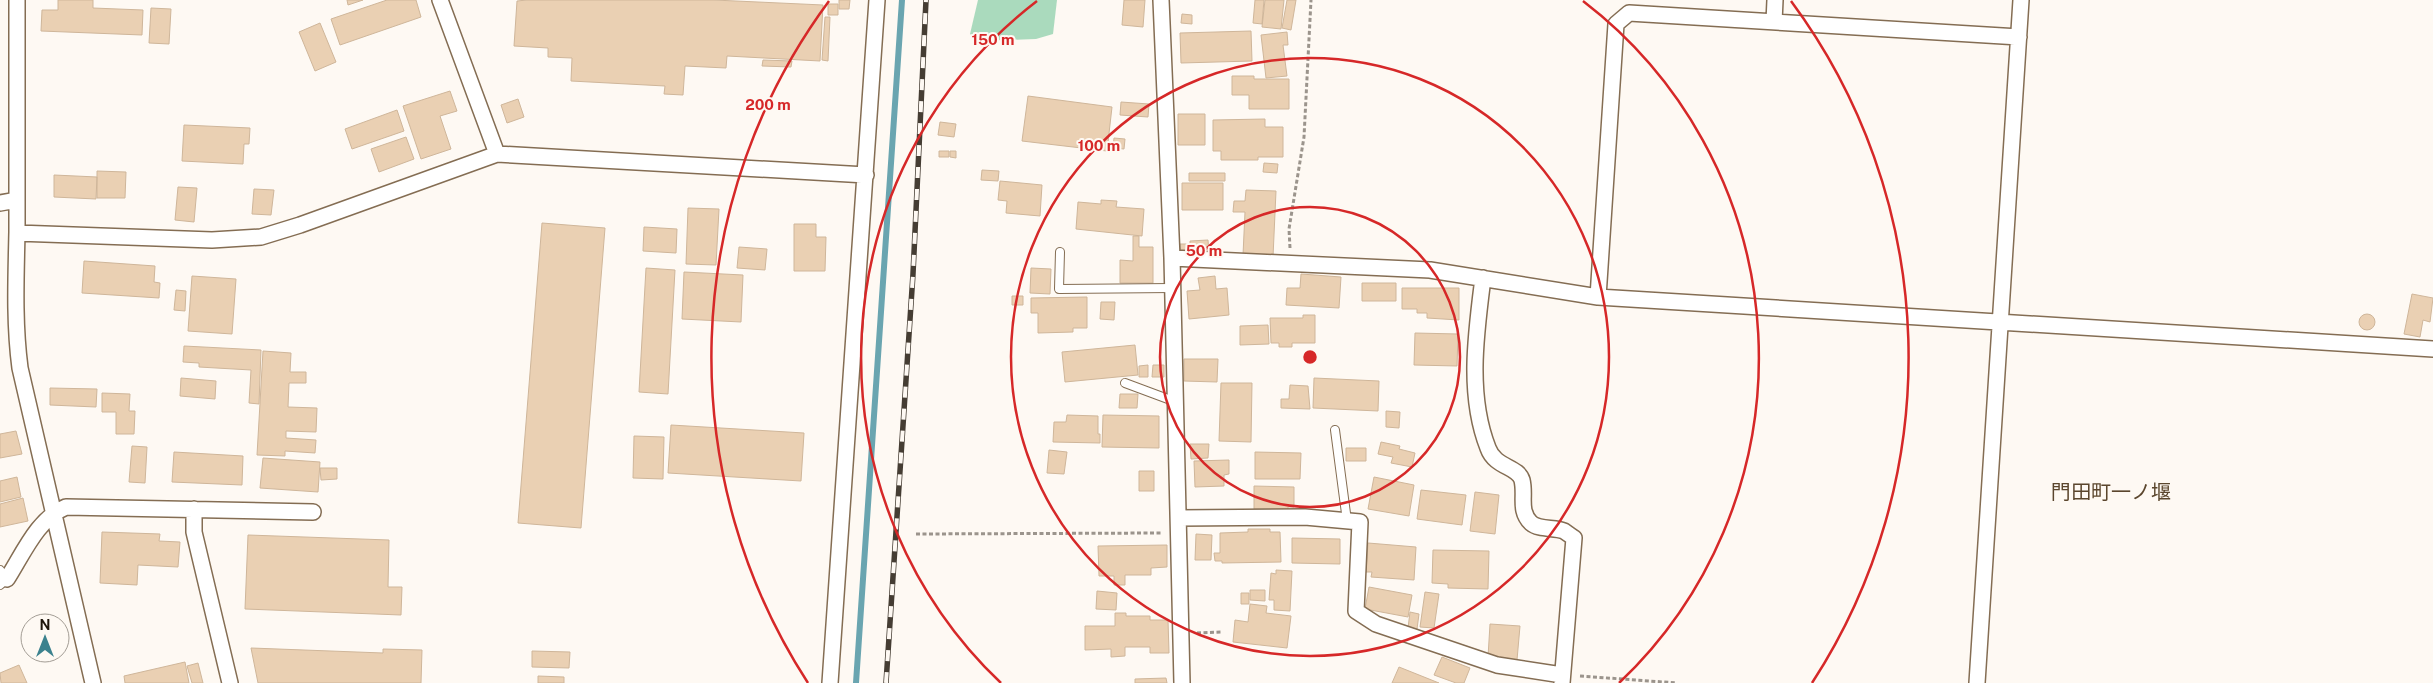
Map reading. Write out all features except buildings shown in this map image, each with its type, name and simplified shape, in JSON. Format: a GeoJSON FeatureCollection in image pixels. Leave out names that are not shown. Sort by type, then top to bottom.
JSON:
{"type":"FeatureCollection","features":[{"type":"Feature","properties":{"kind":"street"},"geometry":{"type":"LineString","coordinates":[[17,0],[17,233],[14,306],[16,341],[20,368],[93,683]]}},
{"type":"Feature","properties":{"kind":"street"},"geometry":{"type":"LineString","coordinates":[[440,0],[497,154]]}},
{"type":"Feature","properties":{"kind":"street"},"geometry":{"type":"LineString","coordinates":[[830,683],[877,0]]}},
{"type":"Feature","properties":{"kind":"street"},"geometry":{"type":"LineString","coordinates":[[1161,0],[1172,258],[1182,683]]}},
{"type":"Feature","properties":{"kind":"street"},"geometry":{"type":"LineString","coordinates":[[1774,22],[1775,0]]}},
{"type":"Feature","properties":{"kind":"street"},"geometry":{"type":"LineString","coordinates":[[1977,683],[2021,0]]}},
{"type":"Feature","properties":{"kind":"street"},"geometry":{"type":"LineString","coordinates":[[1598,297],[1616,24],[1629,13],[2019,37]]}},
{"type":"Feature","properties":{"kind":"street"},"geometry":{"type":"LineString","coordinates":[[17,233],[212,240],[261,237],[300,226],[497,154],[866,175]]}},
{"type":"Feature","properties":{"kind":"street"},"geometry":{"type":"LineString","coordinates":[[0,203],[17,200]]}},
{"type":"Feature","properties":{"kind":"street"},"geometry":{"type":"LineString","coordinates":[[1172,258],[1430,270],[1598,297],[2433,349]]}},
{"type":"Feature","properties":{"kind":"street"},"geometry":{"type":"LineString","coordinates":[[1179,526],[1305,517],[1360,522],[1356,611],[1376,624],[1497,665],[1562,679],[1574,538],[1564,531],[1533,525],[1523,513],[1522,479],[1515,470],[1498,463],[1488,449],[1479,414],[1476,373],[1476,333],[1483,278]]}},
{"type":"Feature","properties":{"kind":"street"},"geometry":{"type":"LineString","coordinates":[[2,578],[44,521],[54,512],[72,506],[313,512]]}},
{"type":"Feature","properties":{"kind":"street"},"geometry":{"type":"LineString","coordinates":[[194,509],[194,532],[230,683]]}},
{"type":"Feature","properties":{"kind":"lane"},"geometry":{"type":"LineString","coordinates":[[1060,252],[1059,289],[1172,288]]}},
{"type":"Feature","properties":{"kind":"lane"},"geometry":{"type":"LineString","coordinates":[[1125,382],[1176,402]]}},
{"type":"Feature","properties":{"kind":"lane"},"geometry":{"type":"LineString","coordinates":[[1335,430],[1347,521]]}},
{"type":"Feature","properties":{"kind":"path"},"geometry":{"type":"LineString","coordinates":[[1290,263],[1289,229],[1304,137],[1311,0]]}},
{"type":"Feature","properties":{"kind":"path"},"geometry":{"type":"LineString","coordinates":[[916,534],[1179,526]]}},
{"type":"Feature","properties":{"kind":"path"},"geometry":{"type":"LineString","coordinates":[[1181,633],[1223,632]]}},
{"type":"Feature","properties":{"kind":"path"},"geometry":{"type":"LineString","coordinates":[[1562,679],[1676,683]]}},
{"type":"Feature","properties":{"kind":"green space"},"geometry":{"type":"Polygon","coordinates":[[[978,0],[1057,0],[1053,34],[1036,39],[977,41],[970,34],[978,0]]]}},
{"type":"Feature","properties":{"kind":"waterway"},"geometry":{"type":"LineString","coordinates":[[856,683],[902,0]]}},
{"type":"Feature","properties":{"kind":"railway"},"geometry":{"type":"LineString","coordinates":[[886,683],[913,274],[926,0]]}},
{"type":"Feature","properties":{"kind":"district","name":"門田町一ノ堰"},"geometry":{"type":"Point","coordinates":[2111,492]}}]}
